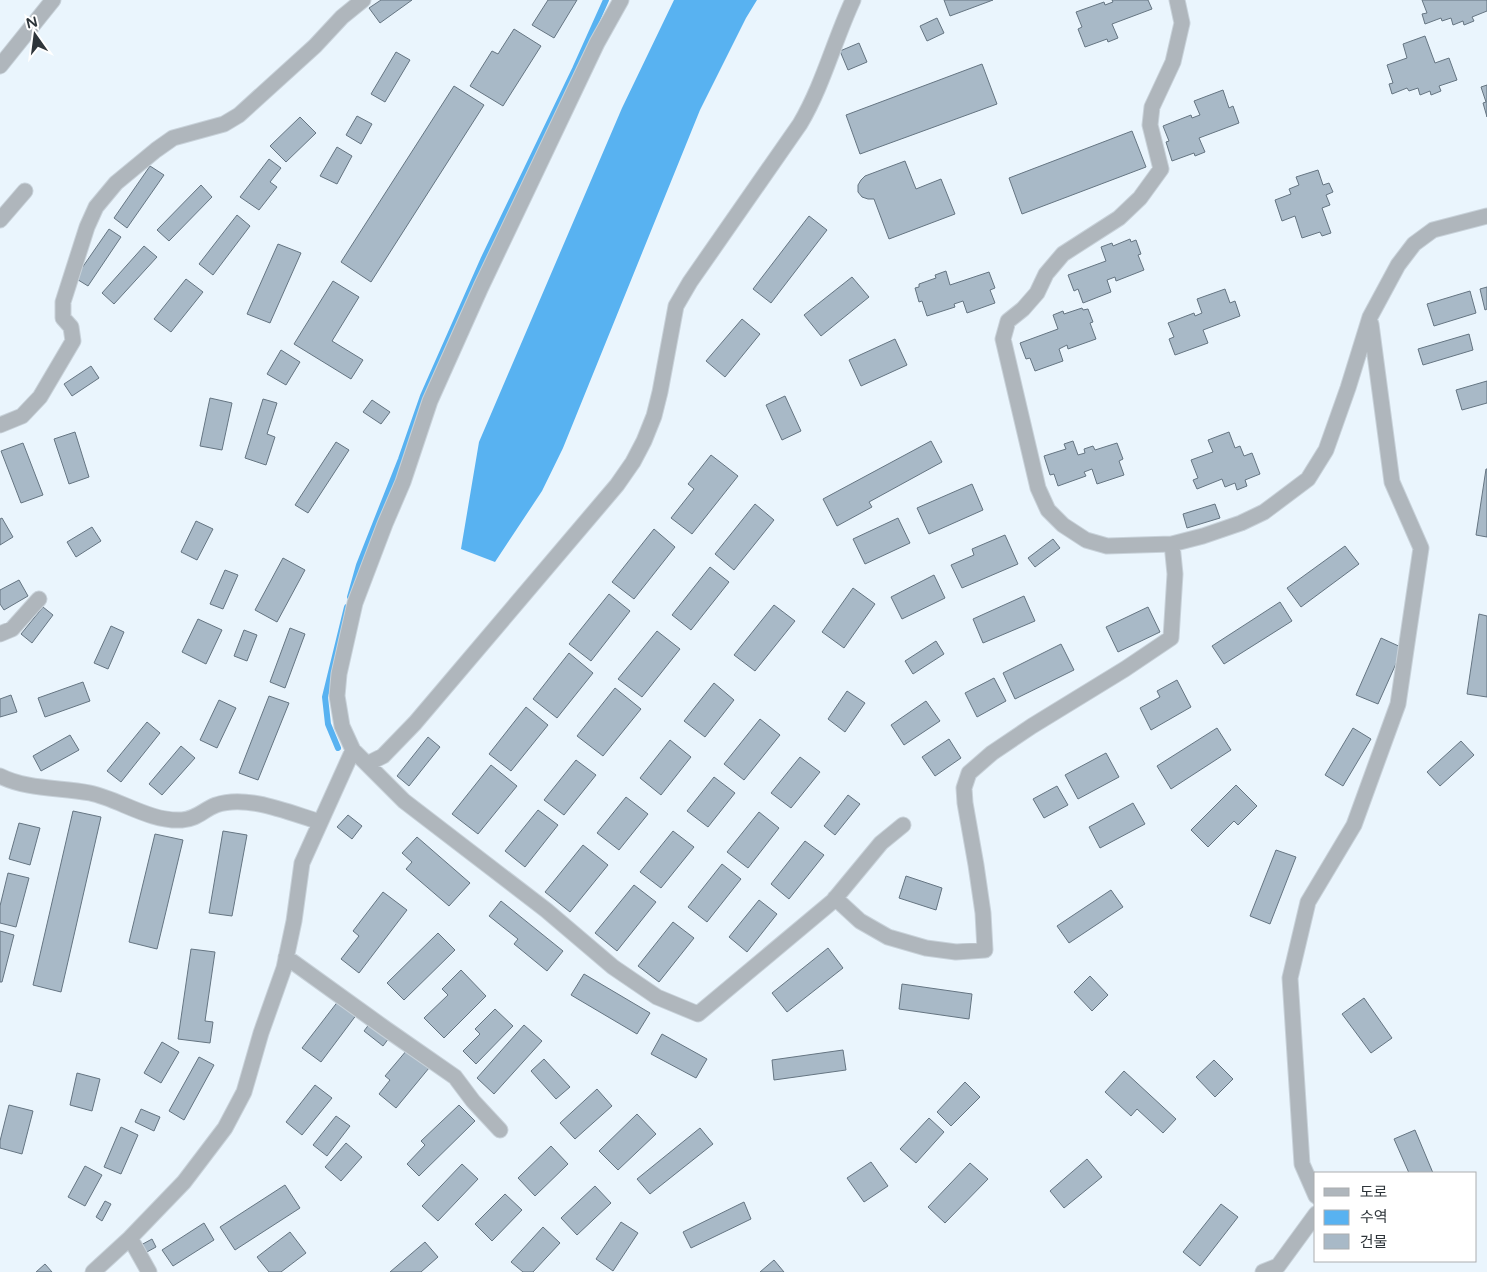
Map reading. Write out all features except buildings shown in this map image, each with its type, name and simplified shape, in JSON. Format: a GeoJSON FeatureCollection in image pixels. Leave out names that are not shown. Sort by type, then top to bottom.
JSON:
{"type":"FeatureCollection","features":[{"type":"Feature","properties":{"kind":"street"},"geometry":{"type":"LineString","coordinates":[[0,66],[53,0]]}},
{"type":"Feature","properties":{"kind":"street"},"geometry":{"type":"LineString","coordinates":[[0,425],[22,416],[40,397],[73,341],[71,327],[63,318],[63,302],[87,227],[96,207],[116,183],[173,138],[224,124],[239,115],[315,46],[342,17],[363,0]]}},
{"type":"Feature","properties":{"kind":"street"},"geometry":{"type":"LineString","coordinates":[[621,0],[597,43],[481,287],[430,400],[403,482],[355,603],[337,696],[342,726],[353,750],[404,800],[546,910],[613,967],[657,997],[698,1014],[835,898],[880,843],[903,825]]}},
{"type":"Feature","properties":{"kind":"street"},"geometry":{"type":"LineString","coordinates":[[367,764],[383,756],[414,723],[617,485],[633,462],[654,416],[676,306],[690,282],[812,104],[853,0]]}},
{"type":"Feature","properties":{"kind":"street"},"geometry":{"type":"LineString","coordinates":[[1177,0],[1182,24],[1173,62],[1152,107],[1150,125],[1161,169],[1140,198],[1119,218],[1063,254],[1046,274],[1037,293],[1023,309],[1008,321],[1002,339],[1038,488],[1048,510],[1063,525],[1086,540],[1107,546],[1172,544],[1204,536],[1241,523],[1264,512],[1308,479],[1326,450],[1370,317],[1398,265],[1414,244],[1433,230],[1487,216]]}},
{"type":"Feature","properties":{"kind":"street"},"geometry":{"type":"LineString","coordinates":[[0,220],[24,191]]}},
{"type":"Feature","properties":{"kind":"street"},"geometry":{"type":"LineString","coordinates":[[1314,1191],[1302,1164],[1290,978],[1308,902],[1354,825],[1398,704],[1422,548],[1392,482],[1370,317]]}},
{"type":"Feature","properties":{"kind":"street"},"geometry":{"type":"LineString","coordinates":[[835,898],[860,921],[888,937],[926,948],[956,952],[985,950],[983,913],[965,803],[964,788],[969,773],[992,753],[1024,731],[1125,669],[1171,638],[1175,574],[1172,544]]}},
{"type":"Feature","properties":{"kind":"street"},"geometry":{"type":"LineString","coordinates":[[0,634],[12,629],[38,599]]}},
{"type":"Feature","properties":{"kind":"street"},"geometry":{"type":"LineString","coordinates":[[93,1272],[130,1238],[184,1182],[225,1128],[244,1092],[261,1033],[284,968],[294,921],[302,864],[353,750]]}},
{"type":"Feature","properties":{"kind":"street"},"geometry":{"type":"LineString","coordinates":[[0,776],[40,788],[90,793],[140,812],[164,818],[181,820],[197,817],[215,805],[236,801],[268,806],[320,822]]}},
{"type":"Feature","properties":{"kind":"street"},"geometry":{"type":"LineString","coordinates":[[286,957],[386,1030],[455,1077],[473,1101],[500,1130]]}},
{"type":"Feature","properties":{"kind":"street"},"geometry":{"type":"LineString","coordinates":[[1263,1272],[1278,1266],[1314,1217]]}},
{"type":"Feature","properties":{"kind":"street"},"geometry":{"type":"LineString","coordinates":[[130,1238],[149,1272]]}},
{"type":"Feature","properties":{"kind":"water"},"geometry":{"type":"Polygon","coordinates":[[[674,0],[757,0],[700,110],[563,448],[542,491],[495,562],[461,549],[479,442],[622,108],[674,0]]]}},
{"type":"Feature","properties":{"kind":"waterway"},"geometry":{"type":"LineString","coordinates":[[350,597],[359,565],[401,459],[423,396],[484,258],[606,0]]}},
{"type":"Feature","properties":{"kind":"waterway"},"geometry":{"type":"LineString","coordinates":[[338,748],[328,724],[325,697],[347,607]]}}]}
